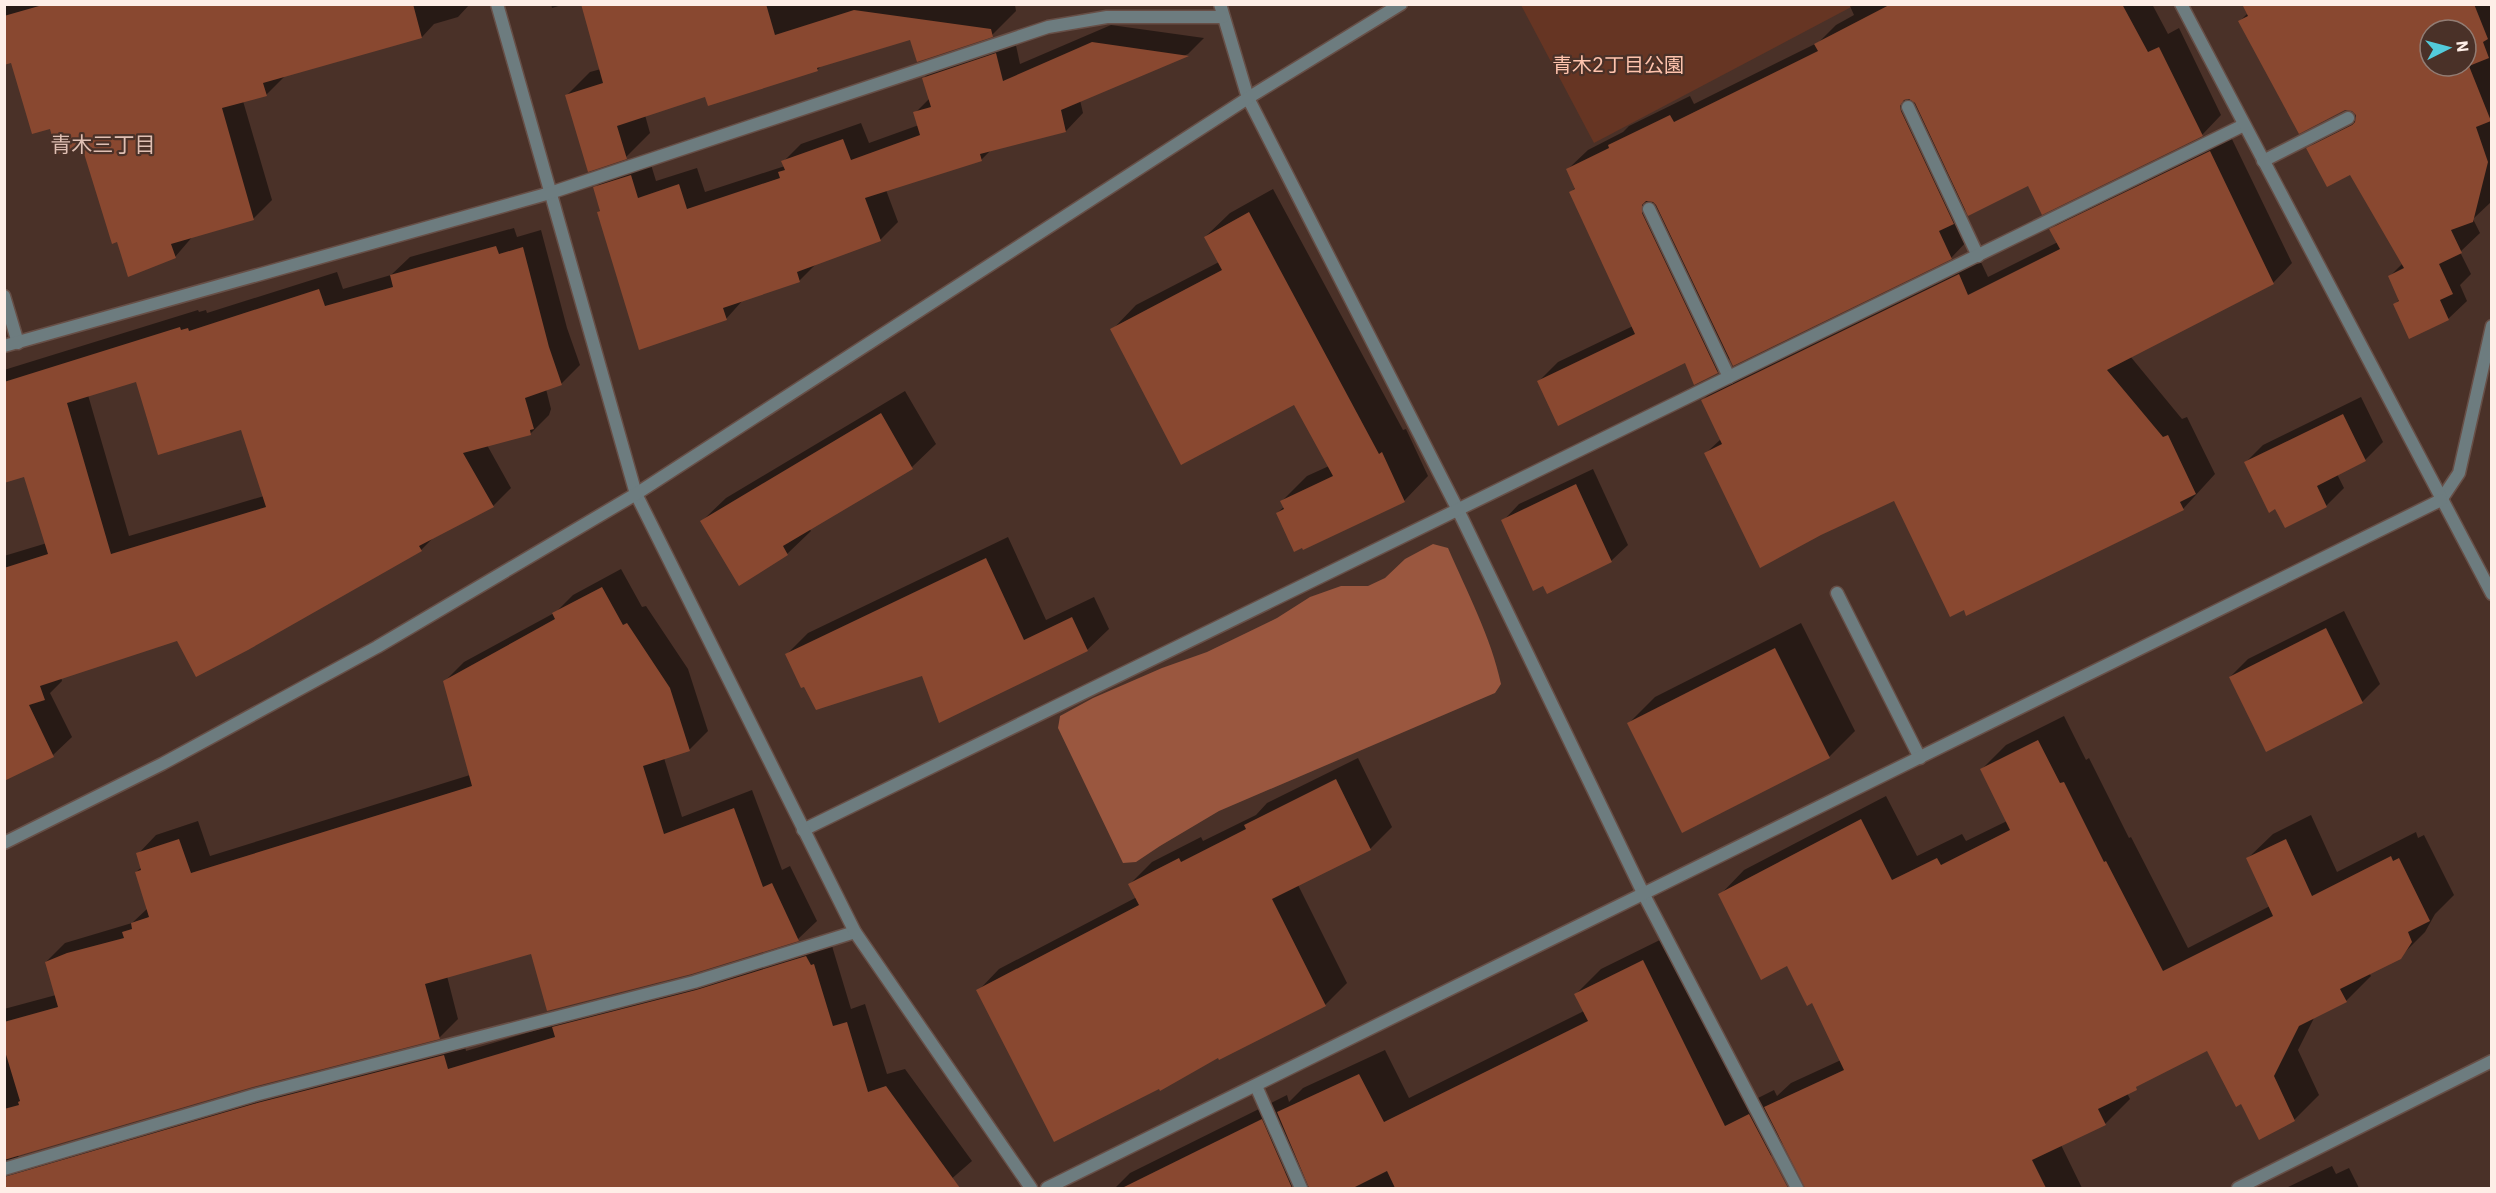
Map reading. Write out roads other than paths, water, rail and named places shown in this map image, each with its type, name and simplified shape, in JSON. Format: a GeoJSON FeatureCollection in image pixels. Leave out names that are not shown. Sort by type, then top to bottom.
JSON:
{"type":"FeatureCollection","features":[{"type":"Feature","properties":{"kind":"street"},"geometry":{"type":"LineString","coordinates":[[497,4],[636,494],[855,932],[1031,1188]]}},
{"type":"Feature","properties":{"kind":"street"},"geometry":{"type":"LineString","coordinates":[[1220,4],[1248,98],[1458,510],[1644,895],[1797,1188]]}},
{"type":"Feature","properties":{"kind":"street"},"geometry":{"type":"LineString","coordinates":[[4,843],[162,764],[377,647],[636,494],[1248,98],[1401,4]]}},
{"type":"Feature","properties":{"kind":"street"},"geometry":{"type":"LineString","coordinates":[[2181,4],[2492,594]]}},
{"type":"Feature","properties":{"kind":"street"},"geometry":{"type":"LineString","coordinates":[[4,346],[550,193],[1048,27],[1107,17],[1224,17]]}},
{"type":"Feature","properties":{"kind":"street"},"geometry":{"type":"LineString","coordinates":[[1908,107],[1978,256]]}},
{"type":"Feature","properties":{"kind":"street"},"geometry":{"type":"LineString","coordinates":[[2263,161],[2348,118]]}},
{"type":"Feature","properties":{"kind":"street"},"geometry":{"type":"LineString","coordinates":[[803,830],[2244,125]]}},
{"type":"Feature","properties":{"kind":"street"},"geometry":{"type":"LineString","coordinates":[[1649,208],[1729,377]]}},
{"type":"Feature","properties":{"kind":"street"},"geometry":{"type":"LineString","coordinates":[[4,296],[18,342]]}},
{"type":"Feature","properties":{"kind":"street"},"geometry":{"type":"LineString","coordinates":[[1047,1188],[2441,500],[2459,473],[2492,326]]}},
{"type":"Feature","properties":{"kind":"street"},"geometry":{"type":"LineString","coordinates":[[1837,593],[1920,758]]}},
{"type":"Feature","properties":{"kind":"street"},"geometry":{"type":"LineString","coordinates":[[4,1169],[255,1095],[694,982],[855,932]]}},
{"type":"Feature","properties":{"kind":"street"},"geometry":{"type":"LineString","coordinates":[[2238,1188],[2492,1061]]}},
{"type":"Feature","properties":{"kind":"street"},"geometry":{"type":"LineString","coordinates":[[1256,1086],[1301,1188]]}},
{"type":"Feature","properties":{"kind":"district","name":"青木三丁目"},"geometry":{"type":"Point","coordinates":[103,144]}},
{"type":"Feature","properties":{"kind":"park label","name":"青木2丁目公園"},"geometry":{"type":"Point","coordinates":[1618,64]}}]}
